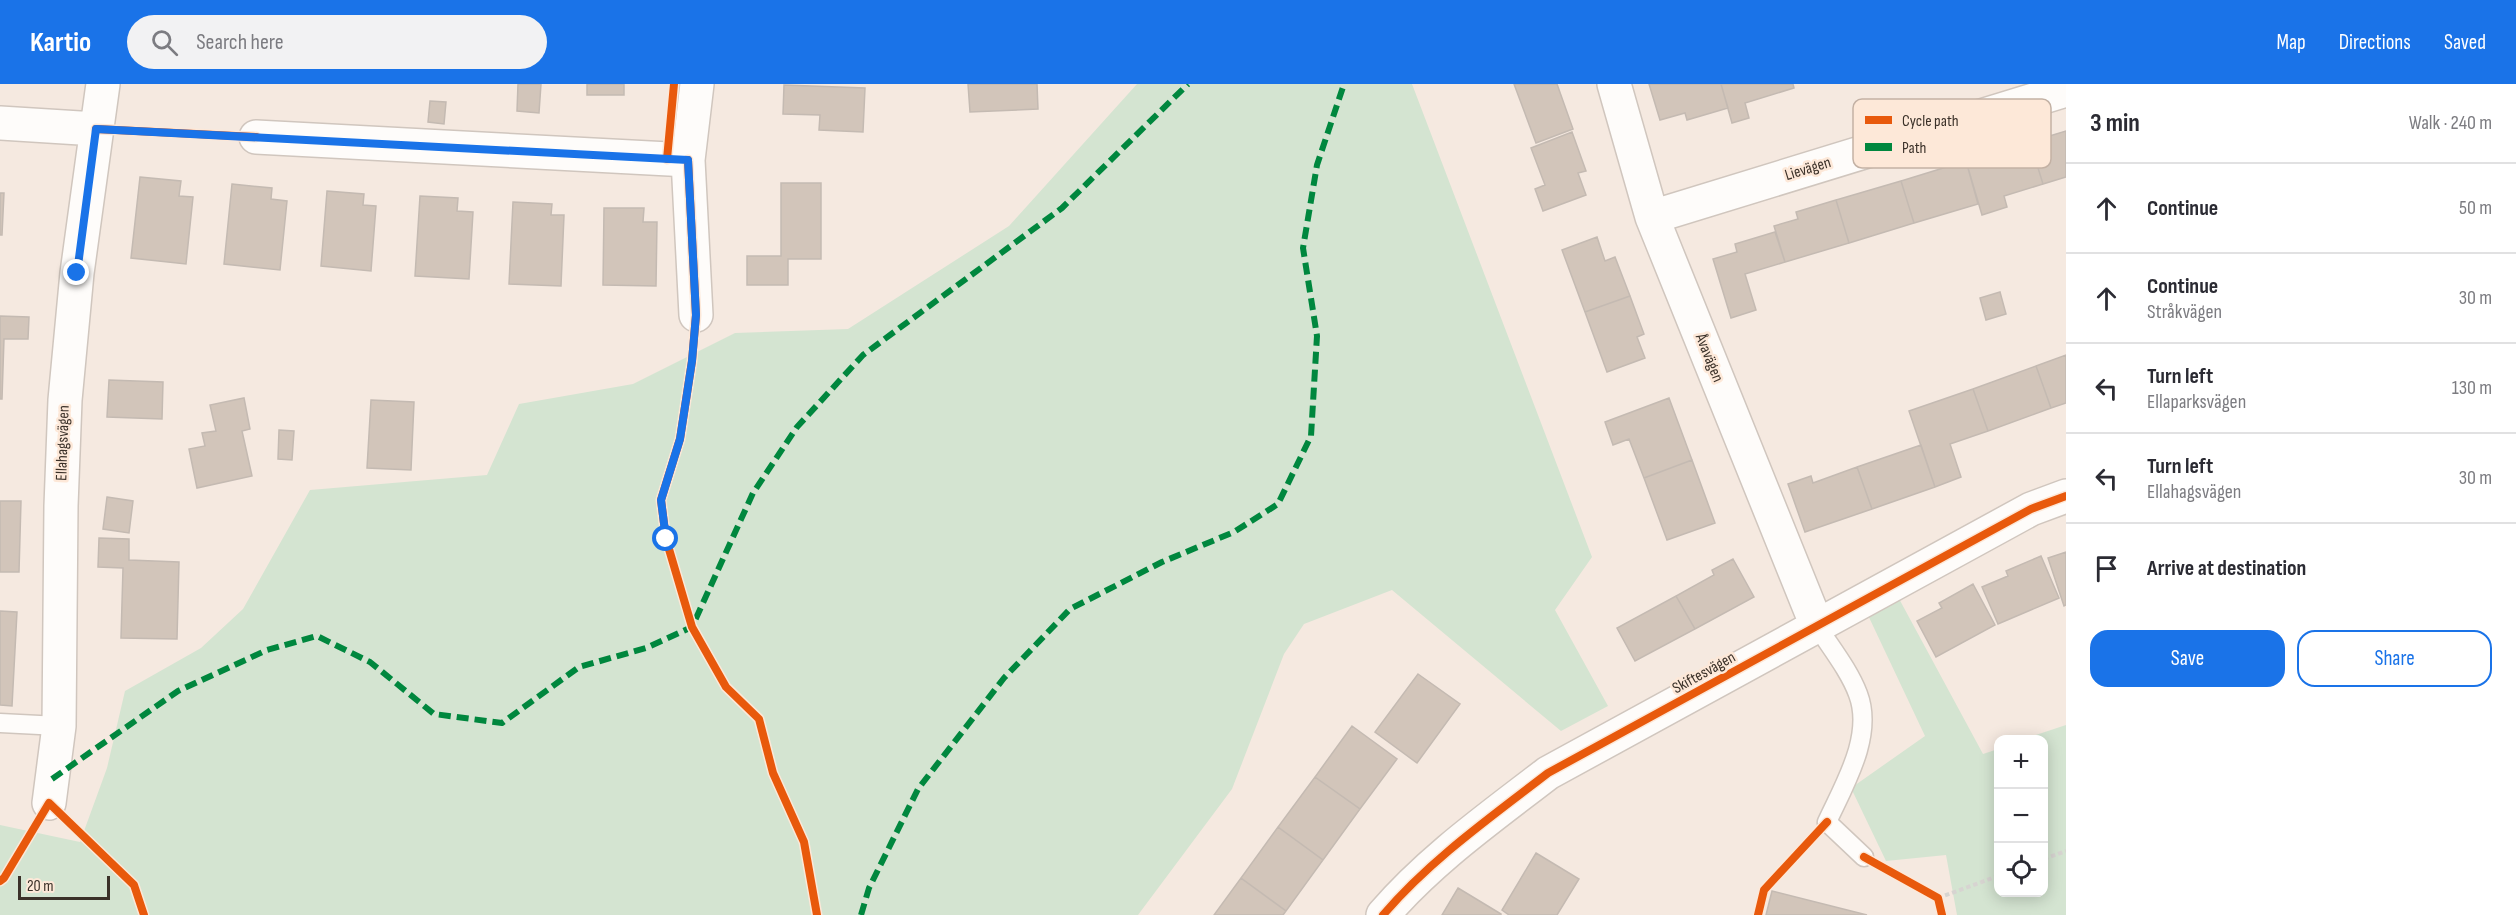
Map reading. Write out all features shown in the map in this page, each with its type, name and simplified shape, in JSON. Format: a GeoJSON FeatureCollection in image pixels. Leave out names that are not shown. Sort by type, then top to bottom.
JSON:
{"type":"FeatureCollection","features":[{"type":"Feature","properties":{"kind":"street","name":"Ellahagsvägen"},"geometry":{"type":"LineString","coordinates":[[49,803],[59,726],[61,507],[65,400],[77,273],[103,84]]}},
{"type":"Feature","properties":{"kind":"street"},"geometry":{"type":"LineString","coordinates":[[696,315],[688,160],[697,84]]}},
{"type":"Feature","properties":{"kind":"street","name":"Åvavägen"},"geometry":{"type":"LineString","coordinates":[[1614,84],[1652,217],[1817,626]]}},
{"type":"Feature","properties":{"kind":"street","name":"Lievägen"},"geometry":{"type":"LineString","coordinates":[[2037,99],[2066,90]]}},
{"type":"Feature","properties":{"kind":"street"},"geometry":{"type":"LineString","coordinates":[[0,123],[96,129]]}},
{"type":"Feature","properties":{"kind":"street"},"geometry":{"type":"LineString","coordinates":[[256,137],[688,160]]}},
{"type":"Feature","properties":{"kind":"street","name":"Lievägen"},"geometry":{"type":"LineString","coordinates":[[1652,217],[1853,155]]}},
{"type":"Feature","properties":{"kind":"street","name":"Skiftesvägen"},"geometry":{"type":"LineString","coordinates":[[1383,915],[1404,891],[1472,832],[1548,773],[2031,509],[2066,496]]}},
{"type":"Feature","properties":{"kind":"lane"},"geometry":{"type":"LineString","coordinates":[[1817,626],[1858,694],[1862,714],[1853,765],[1827,822],[1864,857]]}},
{"type":"Feature","properties":{"kind":"lane"},"geometry":{"type":"LineString","coordinates":[[0,723],[59,726]]}},
{"type":"Feature","properties":{"kind":"path"},"geometry":{"type":"LineString","coordinates":[[2048,857],[2066,851]]}},
{"type":"Feature","properties":{"kind":"path"},"geometry":{"type":"LineString","coordinates":[[1929,893],[1939,902],[1994,878]]}},
{"type":"Feature","properties":{"kind":"green space"},"geometry":{"type":"Polygon","coordinates":[[[1137,84],[1412,84],[1592,557],[1555,610],[1608,706],[1561,731],[1392,590],[1304,624],[1284,654],[1232,789],[1138,915],[0,915],[0,825],[80,842],[107,768],[125,691],[201,648],[243,609],[310,490],[487,475],[519,404],[633,384],[735,333],[848,329],[1009,226],[1137,84]]]}},
{"type":"Feature","properties":{"kind":"green space"},"geometry":{"type":"Polygon","coordinates":[[[1897,595],[1983,754],[1994,750],[1994,897],[2048,897],[2048,735],[2036,735],[2066,725],[2066,915],[1957,915],[1946,855],[1886,861],[1851,788],[1925,736],[1866,611],[1897,595]]]}},
{"type":"Feature","properties":{"kind":"building"},"geometry":{"type":"Polygon","coordinates":[[[518,84],[541,84],[539,113],[517,111],[518,84]]]}},
{"type":"Feature","properties":{"kind":"building"},"geometry":{"type":"Polygon","coordinates":[[[587,84],[624,84],[624,95],[587,95],[587,84]]]}},
{"type":"Feature","properties":{"kind":"building"},"geometry":{"type":"Polygon","coordinates":[[[968,84],[1037,84],[1038,109],[970,112],[968,84]]]}},
{"type":"Feature","properties":{"kind":"building"},"geometry":{"type":"Polygon","coordinates":[[[1514,84],[1557,84],[1573,129],[1536,143],[1514,84]]]}},
{"type":"Feature","properties":{"kind":"building"},"geometry":{"type":"Polygon","coordinates":[[[1649,84],[1721,84],[1728,108],[1687,120],[1685,113],[1660,120],[1649,84]]]}},
{"type":"Feature","properties":{"kind":"building"},"geometry":{"type":"Polygon","coordinates":[[[1721,84],[1793,84],[1794,88],[1745,103],[1749,118],[1732,123],[1721,84]]]}},
{"type":"Feature","properties":{"kind":"building"},"geometry":{"type":"Polygon","coordinates":[[[784,85],[865,88],[863,132],[819,130],[820,115],[783,114],[784,85]]]}},
{"type":"Feature","properties":{"kind":"building"},"geometry":{"type":"Polygon","coordinates":[[[430,101],[446,102],[444,124],[428,122],[430,101]]]}},
{"type":"Feature","properties":{"kind":"building"},"geometry":{"type":"Polygon","coordinates":[[[2066,131],[2066,177],[2043,184],[2038,168],[2051,168],[2051,136],[2066,131]]]}},
{"type":"Feature","properties":{"kind":"building"},"geometry":{"type":"Polygon","coordinates":[[[1572,132],[1586,171],[1578,173],[1586,195],[1543,211],[1535,189],[1545,185],[1531,148],[1572,132]]]}},
{"type":"Feature","properties":{"kind":"building"},"geometry":{"type":"Polygon","coordinates":[[[1943,168],[1968,168],[1978,204],[1914,223],[1901,181],[1943,168]]]}},
{"type":"Feature","properties":{"kind":"building"},"geometry":{"type":"Polygon","coordinates":[[[1968,168],[2038,168],[2043,184],[2004,196],[2007,207],[1982,215],[1968,168]]]}},
{"type":"Feature","properties":{"kind":"building"},"geometry":{"type":"Polygon","coordinates":[[[140,177],[181,181],[179,196],[193,197],[186,264],[131,258],[140,177]]]}},
{"type":"Feature","properties":{"kind":"building"},"geometry":{"type":"Polygon","coordinates":[[[1901,181],[1914,223],[1849,243],[1836,200],[1901,181]]]}},
{"type":"Feature","properties":{"kind":"building"},"geometry":{"type":"Polygon","coordinates":[[[781,183],[821,183],[821,259],[788,259],[788,285],[747,285],[747,256],[781,256],[781,183]]]}},
{"type":"Feature","properties":{"kind":"building"},"geometry":{"type":"Polygon","coordinates":[[[232,184],[272,188],[271,199],[287,201],[280,270],[224,264],[232,184]]]}},
{"type":"Feature","properties":{"kind":"building"},"geometry":{"type":"Polygon","coordinates":[[[327,191],[364,194],[363,205],[376,206],[371,271],[321,266],[327,191]]]}},
{"type":"Feature","properties":{"kind":"building"},"geometry":{"type":"Polygon","coordinates":[[[0,193],[4,193],[2,235],[0,235],[0,193]]]}},
{"type":"Feature","properties":{"kind":"building"},"geometry":{"type":"Polygon","coordinates":[[[420,196],[458,198],[457,211],[473,212],[469,279],[415,276],[420,196]]]}},
{"type":"Feature","properties":{"kind":"building"},"geometry":{"type":"Polygon","coordinates":[[[1836,200],[1849,243],[1785,262],[1774,226],[1798,219],[1796,212],[1836,200]]]}},
{"type":"Feature","properties":{"kind":"building"},"geometry":{"type":"Polygon","coordinates":[[[513,202],[552,204],[551,215],[564,215],[561,286],[509,284],[513,202]]]}},
{"type":"Feature","properties":{"kind":"building"},"geometry":{"type":"Polygon","coordinates":[[[604,208],[644,208],[643,222],[657,222],[656,286],[603,285],[604,208]]]}},
{"type":"Feature","properties":{"kind":"building"},"geometry":{"type":"Polygon","coordinates":[[[1775,232],[1785,262],[1745,274],[1756,310],[1731,318],[1713,259],[1737,252],[1735,244],[1775,232]]]}},
{"type":"Feature","properties":{"kind":"building"},"geometry":{"type":"Polygon","coordinates":[[[1597,237],[1605,261],[1615,257],[1630,296],[1585,312],[1562,250],[1597,237]]]}},
{"type":"Feature","properties":{"kind":"building"},"geometry":{"type":"Polygon","coordinates":[[[2000,292],[2006,314],[1986,320],[1980,298],[2000,292]]]}},
{"type":"Feature","properties":{"kind":"building"},"geometry":{"type":"Polygon","coordinates":[[[1630,296],[1644,334],[1637,337],[1645,358],[1607,372],[1585,312],[1630,296]]]}},
{"type":"Feature","properties":{"kind":"building"},"geometry":{"type":"Polygon","coordinates":[[[0,316],[29,317],[28,339],[4,339],[2,399],[0,399],[0,316]]]}},
{"type":"Feature","properties":{"kind":"building"},"geometry":{"type":"Polygon","coordinates":[[[2066,355],[2066,403],[2051,408],[2036,366],[2066,355]]]}},
{"type":"Feature","properties":{"kind":"building"},"geometry":{"type":"Polygon","coordinates":[[[2036,366],[2051,408],[1988,431],[1973,389],[2036,366]]]}},
{"type":"Feature","properties":{"kind":"building"},"geometry":{"type":"Polygon","coordinates":[[[109,380],[163,382],[162,419],[107,417],[109,380]]]}},
{"type":"Feature","properties":{"kind":"building"},"geometry":{"type":"Polygon","coordinates":[[[1973,389],[1988,431],[1950,444],[1961,477],[1935,487],[1909,411],[1973,389]]]}},
{"type":"Feature","properties":{"kind":"building"},"geometry":{"type":"Polygon","coordinates":[[[244,398],[250,429],[242,431],[252,476],[197,488],[189,449],[205,446],[202,433],[216,431],[210,405],[244,398]]]}},
{"type":"Feature","properties":{"kind":"building"},"geometry":{"type":"Polygon","coordinates":[[[1669,398],[1692,460],[1644,478],[1629,439],[1613,445],[1605,422],[1669,398]]]}},
{"type":"Feature","properties":{"kind":"building"},"geometry":{"type":"Polygon","coordinates":[[[371,400],[414,402],[411,470],[367,468],[371,400]]]}},
{"type":"Feature","properties":{"kind":"building"},"geometry":{"type":"Polygon","coordinates":[[[279,430],[294,431],[292,460],[278,459],[279,430]]]}},
{"type":"Feature","properties":{"kind":"building"},"geometry":{"type":"Polygon","coordinates":[[[1921,445],[1935,487],[1872,509],[1857,467],[1921,445]]]}},
{"type":"Feature","properties":{"kind":"building"},"geometry":{"type":"Polygon","coordinates":[[[1692,460],[1715,523],[1667,540],[1644,478],[1692,460]]]}},
{"type":"Feature","properties":{"kind":"building"},"geometry":{"type":"Polygon","coordinates":[[[1857,467],[1872,509],[1805,532],[1788,484],[1811,476],[1813,483],[1857,467]]]}},
{"type":"Feature","properties":{"kind":"building"},"geometry":{"type":"Polygon","coordinates":[[[107,497],[133,501],[129,533],[103,529],[107,497]]]}},
{"type":"Feature","properties":{"kind":"building"},"geometry":{"type":"Polygon","coordinates":[[[0,501],[21,501],[19,572],[0,572],[0,501]]]}},
{"type":"Feature","properties":{"kind":"building"},"geometry":{"type":"Polygon","coordinates":[[[99,538],[129,539],[129,560],[179,562],[177,639],[121,638],[123,568],[98,567],[99,538]]]}},
{"type":"Feature","properties":{"kind":"building"},"geometry":{"type":"Polygon","coordinates":[[[2066,552],[2066,605],[2064,606],[2048,558],[2066,552]]]}},
{"type":"Feature","properties":{"kind":"building"},"geometry":{"type":"Polygon","coordinates":[[[2041,556],[2059,598],[1998,624],[1982,587],[2008,576],[2006,571],[2041,556]]]}},
{"type":"Feature","properties":{"kind":"building"},"geometry":{"type":"Polygon","coordinates":[[[1733,559],[1754,597],[1695,629],[1676,596],[1714,575],[1712,570],[1733,559]]]}},
{"type":"Feature","properties":{"kind":"building"},"geometry":{"type":"Polygon","coordinates":[[[1973,584],[1995,625],[1936,657],[1917,621],[1942,608],[1939,603],[1973,584]]]}},
{"type":"Feature","properties":{"kind":"building"},"geometry":{"type":"Polygon","coordinates":[[[1676,596],[1695,629],[1635,661],[1617,628],[1676,596]]]}},
{"type":"Feature","properties":{"kind":"building"},"geometry":{"type":"Polygon","coordinates":[[[0,611],[17,612],[12,706],[0,705],[0,611]]]}},
{"type":"Feature","properties":{"kind":"building"},"geometry":{"type":"Polygon","coordinates":[[[1418,674],[1460,704],[1417,763],[1375,732],[1418,674]]]}},
{"type":"Feature","properties":{"kind":"building"},"geometry":{"type":"Polygon","coordinates":[[[1352,726],[1397,759],[1360,809],[1315,777],[1352,726]]]}},
{"type":"Feature","properties":{"kind":"building"},"geometry":{"type":"Polygon","coordinates":[[[1315,777],[1360,809],[1323,860],[1278,827],[1315,777]]]}},
{"type":"Feature","properties":{"kind":"building"},"geometry":{"type":"Polygon","coordinates":[[[1278,827],[1323,860],[1286,911],[1241,878],[1278,827]]]}},
{"type":"Feature","properties":{"kind":"building"},"geometry":{"type":"Polygon","coordinates":[[[1536,853],[1579,879],[1557,915],[1509,915],[1502,910],[1536,853]]]}},
{"type":"Feature","properties":{"kind":"building"},"geometry":{"type":"Polygon","coordinates":[[[1241,878],[1286,911],[1283,915],[1214,915],[1241,878]]]}},
{"type":"Feature","properties":{"kind":"building"},"geometry":{"type":"Polygon","coordinates":[[[1458,888],[1501,914],[1501,915],[1442,915],[1458,888]]]}},
{"type":"Feature","properties":{"kind":"building"},"geometry":{"type":"Polygon","coordinates":[[[1772,891],[1867,915],[1766,915],[1772,891]]]}},
{"type":"Feature","properties":{"kind":"marked path"},"geometry":{"type":"LineString","coordinates":[[52,779],[178,691],[267,650],[317,636],[370,662],[434,714],[502,723],[579,667],[646,648],[692,627],[753,493],[797,427],[863,355],[1062,208],[1188,84]]}},
{"type":"Feature","properties":{"kind":"marked path"},"geometry":{"type":"LineString","coordinates":[[861,915],[869,888],[918,789],[1004,678],[1070,609],[1162,562],[1234,532],[1278,504],[1311,436],[1317,336],[1303,248],[1317,165],[1344,84]]}},
{"type":"Feature","properties":{"kind":"cycle path"},"geometry":{"type":"LineString","coordinates":[[667,159],[674,84]]}},
{"type":"Feature","properties":{"kind":"cycle path"},"geometry":{"type":"LineString","coordinates":[[96,129],[256,137]]}},
{"type":"Feature","properties":{"kind":"cycle path"},"geometry":{"type":"LineString","coordinates":[[688,160],[696,315],[692,361],[680,439],[661,500],[666,539],[692,627],[726,687],[759,719],[773,773],[804,842],[817,915]]}},
{"type":"Feature","properties":{"kind":"cycle path"},"geometry":{"type":"LineString","coordinates":[[1383,915],[1441,858],[1548,773],[2031,509],[2066,496]]}},
{"type":"Feature","properties":{"kind":"cycle path"},"geometry":{"type":"LineString","coordinates":[[0,881],[49,803],[134,885],[144,915]]}},
{"type":"Feature","properties":{"kind":"cycle path"},"geometry":{"type":"LineString","coordinates":[[1758,915],[1764,890],[1827,822]]}},
{"type":"Feature","properties":{"kind":"cycle path"},"geometry":{"type":"LineString","coordinates":[[1864,857],[1938,898],[1942,915]]}},
{"type":"Feature","properties":{"kind":"route"},"geometry":{"type":"LineString","coordinates":[[77,273],[96,129],[688,160],[696,315],[692,361],[680,439],[661,500],[666,539]]}}]}
